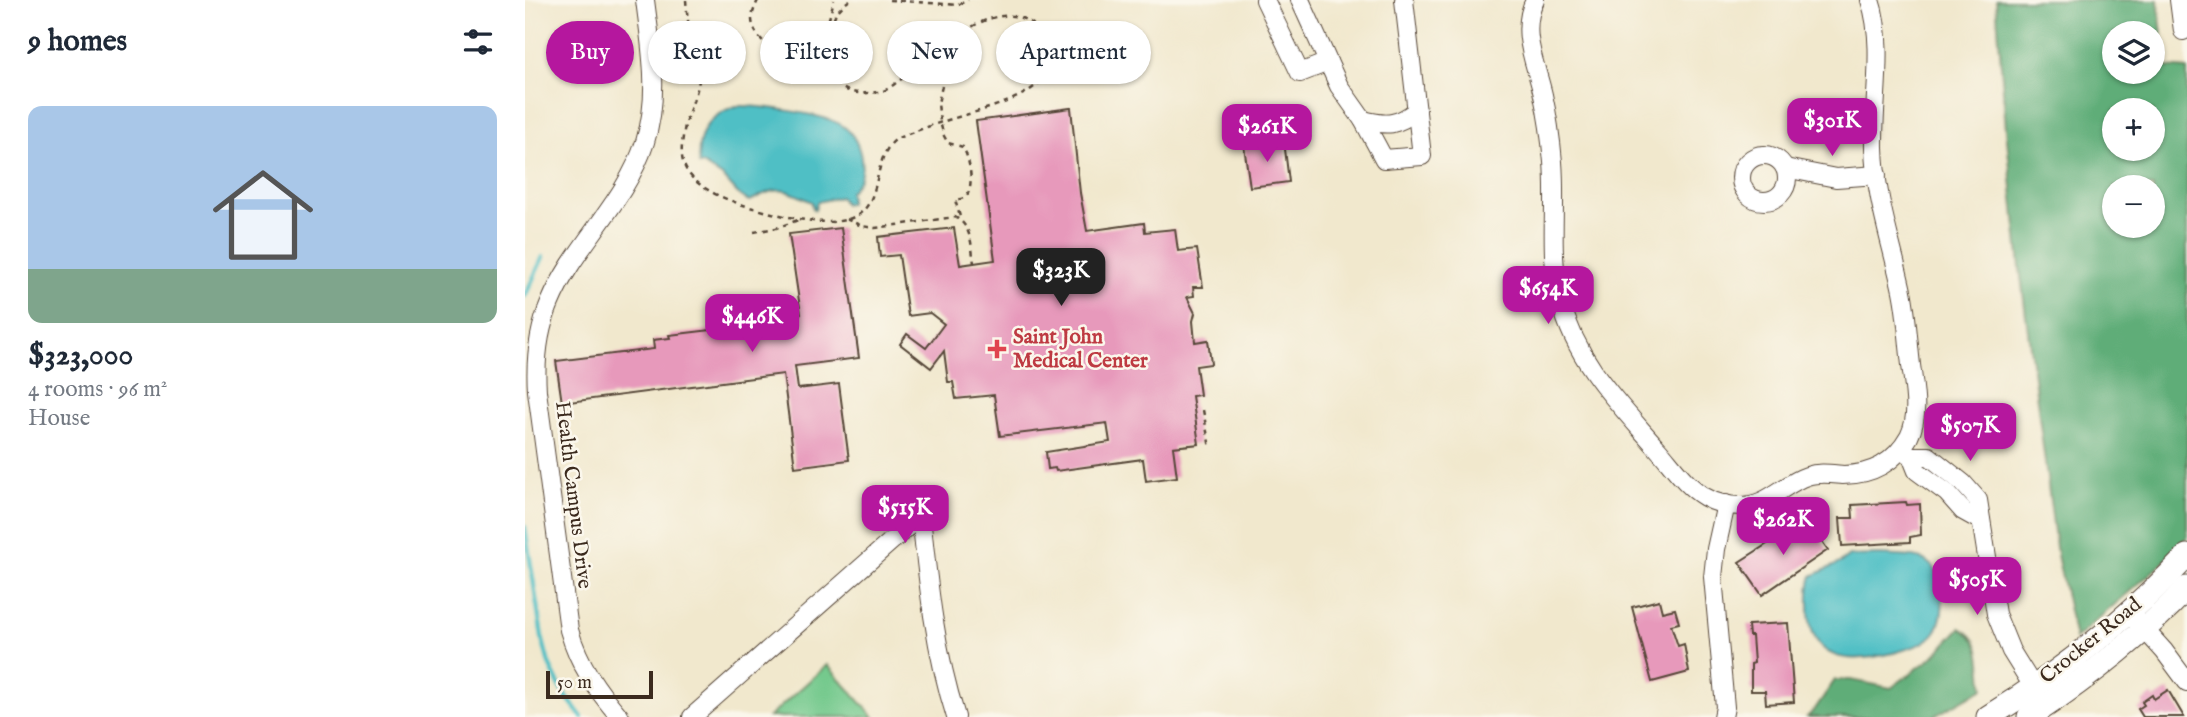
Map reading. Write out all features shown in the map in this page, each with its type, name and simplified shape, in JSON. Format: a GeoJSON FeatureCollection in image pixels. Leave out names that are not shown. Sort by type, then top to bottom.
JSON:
{"type":"FeatureCollection","features":[{"type":"Feature","properties":{"kind":"main road","name":"Crocker Road"},"geometry":{"type":"LineString","coordinates":[[2029,717],[2089,674],[2136,621],[2187,556]]}},
{"type":"Feature","properties":{"kind":"main road","name":"Crocker Road"},"geometry":{"type":"LineString","coordinates":[[1988,717],[2034,688],[2092,645],[2187,588]]}},
{"type":"Feature","properties":{"kind":"street","name":"Health Campus Drive"},"geometry":{"type":"LineString","coordinates":[[620,717],[586,673],[569,630],[537,391],[536,365],[540,334],[551,301],[564,276],[622,191],[635,168],[645,141],[653,106],[654,78],[645,0]]}},
{"type":"Feature","properties":{"kind":"street"},"geometry":{"type":"LineString","coordinates":[[1265,0],[1300,73],[1328,62]]}},
{"type":"Feature","properties":{"kind":"street"},"geometry":{"type":"LineString","coordinates":[[1300,0],[1347,99],[1363,120],[1384,159],[1422,156],[1404,0]]}},
{"type":"Feature","properties":{"kind":"street"},"geometry":{"type":"LineString","coordinates":[[1870,0],[1876,35],[1874,146],[1877,175],[1904,304],[1915,399],[1906,452],[1917,471],[1947,493],[1963,511],[1981,521],[1993,601],[1999,622],[2011,651],[2034,688]]}},
{"type":"Feature","properties":{"kind":"street"},"geometry":{"type":"LineString","coordinates":[[2179,0],[2183,31]]}},
{"type":"Feature","properties":{"kind":"street"},"geometry":{"type":"LineString","coordinates":[[1532,2],[1528,35],[1549,127],[1555,190],[1553,255],[1556,284],[1578,348],[1597,377],[1687,482],[1707,499],[1726,504],[1756,504],[1805,476],[1872,471],[1906,452]]}},
{"type":"Feature","properties":{"kind":"street"},"geometry":{"type":"LineString","coordinates":[[1363,120],[1387,125],[1403,120],[1417,110]]}},
{"type":"Feature","properties":{"kind":"street"},"geometry":{"type":"LineString","coordinates":[[1785,168],[1836,178],[1877,175]]}},
{"type":"Feature","properties":{"kind":"street"},"geometry":{"type":"LineString","coordinates":[[1723,717],[1725,707],[1713,577],[1726,504]]}},
{"type":"Feature","properties":{"kind":"street"},"geometry":{"type":"LineString","coordinates":[[692,717],[921,515],[936,639],[956,717]]}},
{"type":"Feature","properties":{"kind":"street"},"geometry":{"type":"LineString","coordinates":[[2136,621],[2164,651],[2187,682]]}},
{"type":"Feature","properties":{"kind":"path"},"geometry":{"type":"LineString","coordinates":[[686,0],[699,78],[688,111],[682,146],[686,170],[700,185],[738,204],[798,220],[815,222],[846,219],[860,213],[870,198],[881,163],[893,141],[940,122],[994,106],[1024,93],[1036,84]]}},
{"type":"Feature","properties":{"kind":"path"},"geometry":{"type":"LineString","coordinates":[[758,0],[752,18],[757,33],[771,48],[786,54],[804,48],[823,34],[834,0]]}},
{"type":"Feature","properties":{"kind":"path"},"geometry":{"type":"LineString","coordinates":[[850,0],[835,16],[831,41],[832,73],[839,86],[848,90],[876,93],[884,91],[978,23],[1005,15],[1028,21]]}},
{"type":"Feature","properties":{"kind":"path"},"geometry":{"type":"LineString","coordinates":[[889,0],[958,5],[968,0]]}},
{"type":"Feature","properties":{"kind":"path"},"geometry":{"type":"LineString","coordinates":[[942,86],[938,99],[940,122],[947,141],[963,147],[968,159],[970,191],[964,198],[955,200],[961,220],[968,228],[974,263]]}},
{"type":"Feature","properties":{"kind":"path"},"geometry":{"type":"LineString","coordinates":[[846,219],[871,228],[952,216],[961,220]]}},
{"type":"Feature","properties":{"kind":"path"},"geometry":{"type":"LineString","coordinates":[[754,232],[798,220]]}},
{"type":"Feature","properties":{"kind":"path"},"geometry":{"type":"LineString","coordinates":[[1203,410],[1210,448]]}},
{"type":"Feature","properties":{"kind":"green space"},"geometry":{"type":"Polygon","coordinates":[[[1996,0],[2158,0],[2161,21],[2102,21],[2102,84],[2165,84],[2165,59],[2166,67],[2187,69],[2187,537],[2167,559],[2075,639],[2057,555],[2021,277],[1996,0]]]}},
{"type":"Feature","properties":{"kind":"green space"},"geometry":{"type":"Polygon","coordinates":[[[1960,628],[1974,639],[1978,646],[1984,688],[1933,717],[1807,717],[1835,680],[1851,680],[1891,688],[1934,656],[1960,628]]]}},
{"type":"Feature","properties":{"kind":"green space"},"geometry":{"type":"Polygon","coordinates":[[[827,665],[874,717],[769,717],[827,665]]]}},
{"type":"Feature","properties":{"kind":"water"},"geometry":{"type":"Polygon","coordinates":[[[736,106],[807,114],[847,129],[857,145],[862,163],[860,177],[849,192],[850,203],[845,204],[840,197],[817,202],[815,210],[812,202],[781,190],[749,201],[740,196],[724,178],[703,164],[699,165],[699,144],[705,128],[718,115],[736,106]]]}},
{"type":"Feature","properties":{"kind":"water"},"geometry":{"type":"Polygon","coordinates":[[[1881,555],[1920,559],[1933,568],[1943,595],[1937,628],[1921,643],[1893,653],[1861,658],[1835,655],[1824,649],[1811,626],[1809,595],[1812,576],[1849,556],[1881,555]]]}},
{"type":"Feature","properties":{"kind":"building"},"geometry":{"type":"Polygon","coordinates":[[[1071,108],[1087,231],[1144,223],[1145,232],[1175,229],[1178,251],[1197,249],[1203,287],[1193,287],[1194,296],[1187,297],[1195,313],[1195,342],[1208,340],[1211,364],[1196,366],[1200,395],[1192,396],[1199,444],[1173,447],[1177,477],[1146,481],[1143,459],[1056,471],[1055,468],[1048,469],[1046,452],[1110,442],[1107,423],[1000,436],[994,395],[956,399],[953,382],[948,382],[944,351],[931,368],[900,344],[907,334],[926,348],[944,324],[930,313],[908,316],[899,255],[880,257],[878,237],[954,228],[960,265],[995,260],[976,121],[1071,108]]]}},
{"type":"Feature","properties":{"kind":"building"},"geometry":{"type":"Polygon","coordinates":[[[1284,141],[1289,182],[1250,187],[1244,146],[1284,141]]]}},
{"type":"Feature","properties":{"kind":"building"},"geometry":{"type":"Polygon","coordinates":[[[841,228],[859,358],[795,366],[798,389],[839,384],[849,460],[795,467],[783,374],[562,403],[556,361],[654,349],[653,340],[670,338],[669,335],[769,323],[770,317],[785,320],[788,315],[801,314],[789,234],[841,228]]]}},
{"type":"Feature","properties":{"kind":"building"},"geometry":{"type":"Polygon","coordinates":[[[1906,502],[1907,505],[1920,504],[1921,535],[1910,537],[1910,542],[1842,546],[1840,518],[1853,518],[1852,505],[1906,502]]]}},
{"type":"Feature","properties":{"kind":"building"},"geometry":{"type":"Polygon","coordinates":[[[1794,523],[1802,535],[1812,527],[1828,550],[1762,595],[1739,562],[1794,523]]]}},
{"type":"Feature","properties":{"kind":"building"},"geometry":{"type":"Polygon","coordinates":[[[1659,600],[1662,612],[1675,609],[1679,623],[1671,625],[1678,646],[1684,644],[1689,672],[1652,682],[1632,607],[1659,600]]]}},
{"type":"Feature","properties":{"kind":"building"},"geometry":{"type":"Polygon","coordinates":[[[1788,623],[1794,702],[1766,704],[1765,691],[1751,691],[1751,664],[1754,663],[1752,636],[1749,636],[1748,625],[1788,623]]]}},
{"type":"Feature","properties":{"kind":"building"},"geometry":{"type":"Polygon","coordinates":[[[2168,690],[2184,717],[2143,717],[2138,709],[2144,705],[2142,702],[2152,695],[2154,699],[2168,690]]]}},
{"type":"Feature","properties":{"kind":"waterway"},"geometry":{"type":"LineString","coordinates":[[525,296],[543,257]]}},
{"type":"Feature","properties":{"kind":"waterway"},"geometry":{"type":"LineString","coordinates":[[525,527],[542,637],[549,664],[562,691],[582,717]]}},
{"type":"Feature","properties":{"kind":"place","name":"Saint John Medical Center"},"geometry":{"type":"Point","coordinates":[997,349]}}]}
